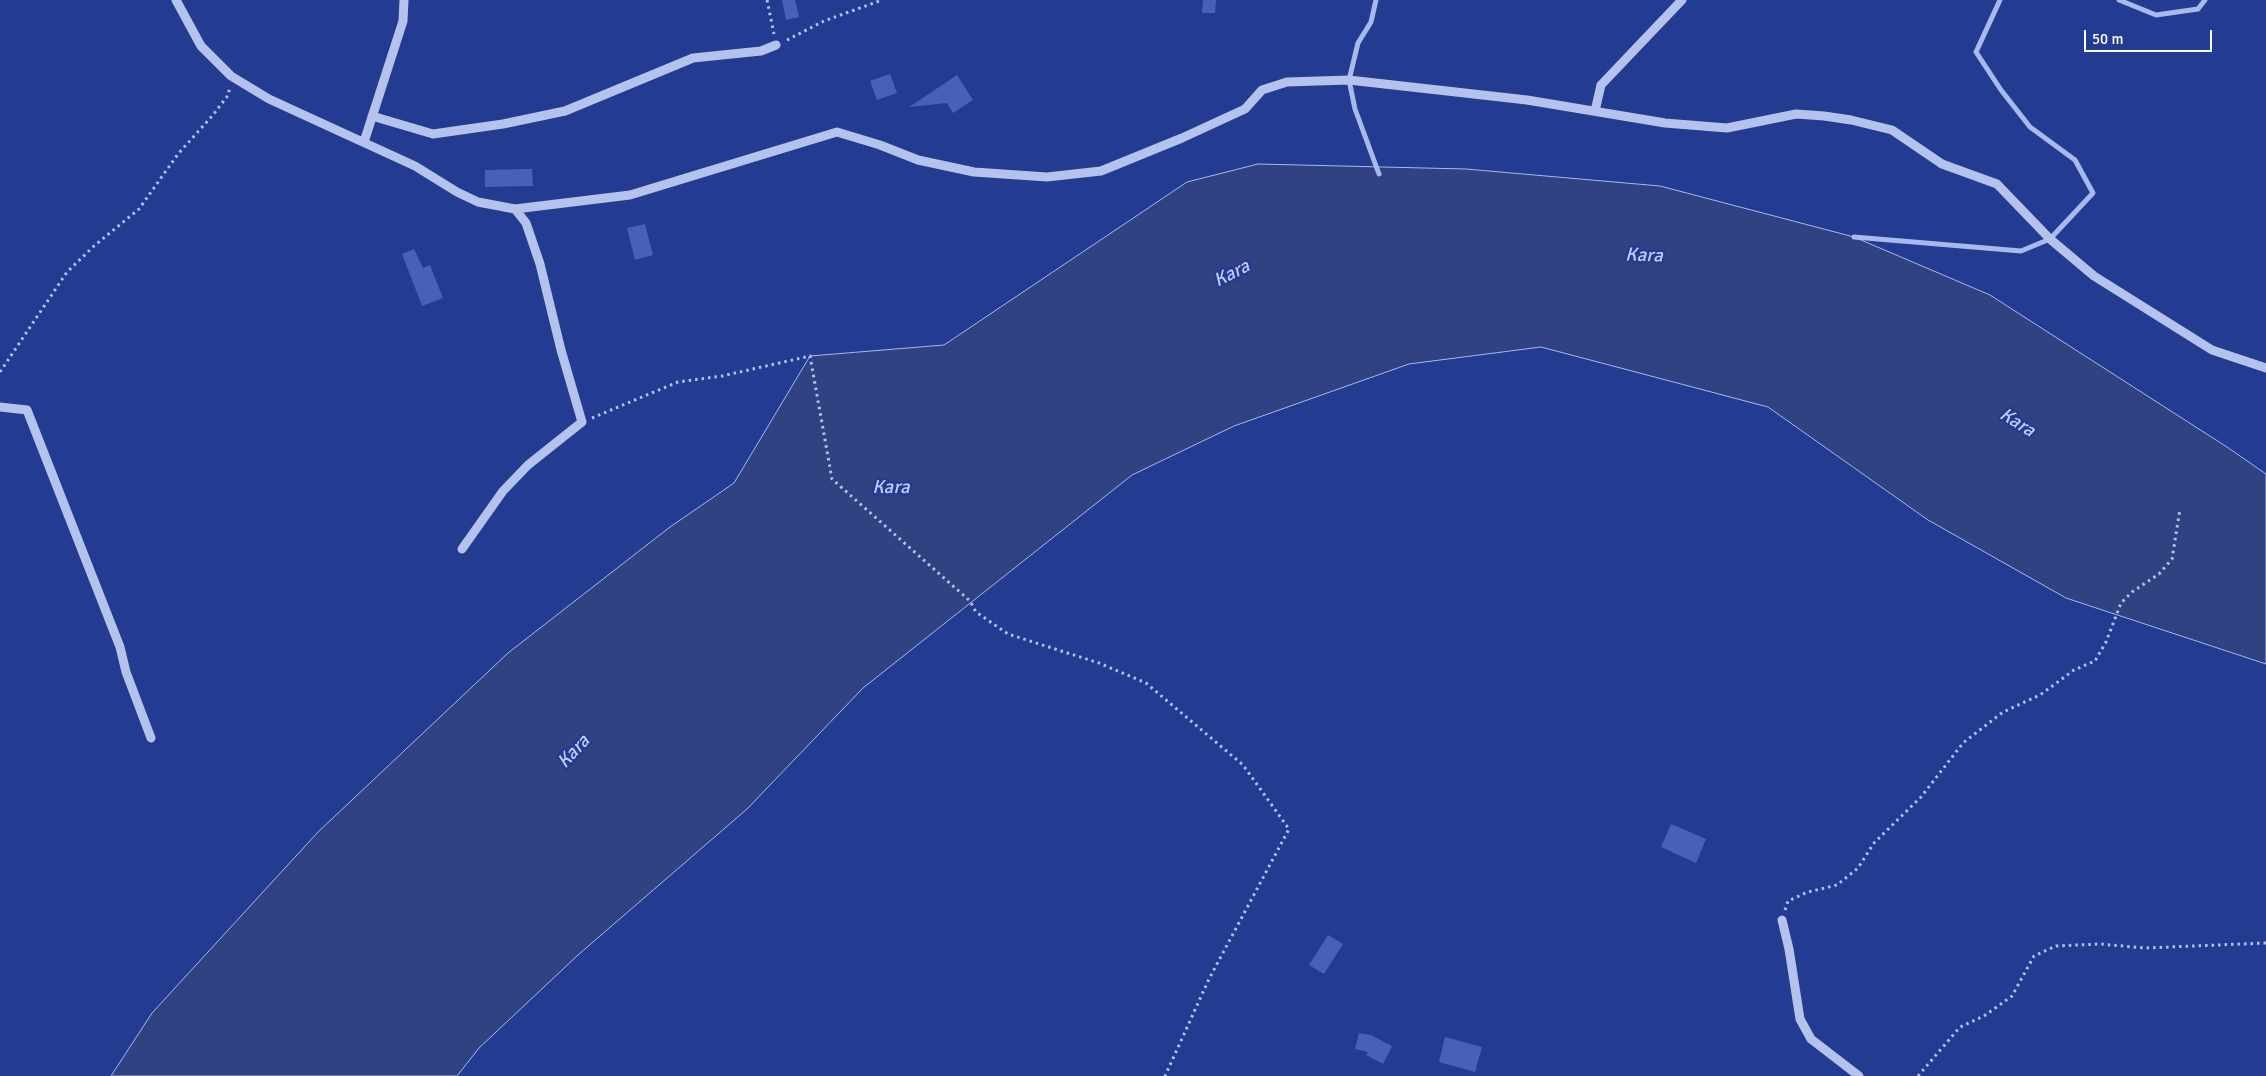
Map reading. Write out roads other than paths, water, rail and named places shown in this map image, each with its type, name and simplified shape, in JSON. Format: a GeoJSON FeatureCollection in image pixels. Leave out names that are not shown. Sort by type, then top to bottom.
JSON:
{"type":"FeatureCollection","features":[{"type":"Feature","properties":{"kind":"street"},"geometry":{"type":"LineString","coordinates":[[176,0],[201,46],[231,76],[270,99],[414,166],[478,202],[515,209],[630,195],[837,132],[880,145],[918,160],[974,172],[1047,177],[1101,171],[1182,138],[1245,109],[1262,90],[1287,82],[1349,80],[1527,100],[1665,123],[1727,128],[1796,114],[1824,116],[1892,130],[1942,164],[1996,184],[2050,239],[2094,276],[2212,350],[2266,368]]}},
{"type":"Feature","properties":{"kind":"street"},"geometry":{"type":"LineString","coordinates":[[364,142],[403,20],[404,0]]}},
{"type":"Feature","properties":{"kind":"street"},"geometry":{"type":"LineString","coordinates":[[1595,111],[1600,85],[1682,0]]}},
{"type":"Feature","properties":{"kind":"street"},"geometry":{"type":"LineString","coordinates":[[372,116],[434,134],[503,124],[565,111],[693,58],[761,52],[776,45]]}},
{"type":"Feature","properties":{"kind":"street"},"geometry":{"type":"LineString","coordinates":[[462,549],[503,491],[528,466],[582,422],[561,350],[540,264],[526,223],[515,209]]}},
{"type":"Feature","properties":{"kind":"street"},"geometry":{"type":"LineString","coordinates":[[0,407],[27,410],[120,647],[126,672],[151,738]]}},
{"type":"Feature","properties":{"kind":"street"},"geometry":{"type":"LineString","coordinates":[[1782,920],[1789,949],[1800,1019],[1811,1039],[1859,1076]]}},
{"type":"Feature","properties":{"kind":"water","name":"Kara"},"geometry":{"type":"Polygon","coordinates":[[[1258,164],[1466,169],[1660,186],[1854,237],[1990,295],[2266,474],[2266,664],[2066,598],[1928,520],[1768,407],[1541,347],[1409,364],[1234,426],[1132,475],[863,688],[747,809],[578,955],[479,1048],[457,1076],[111,1076],[152,1013],[318,832],[508,653],[670,527],[734,483],[810,356],[944,345],[1187,182],[1258,164]]]}},
{"type":"Feature","properties":{"kind":"waterway"},"geometry":{"type":"LineString","coordinates":[[1376,0],[1371,22],[1358,43],[1349,80],[1355,109],[1379,174]]}},
{"type":"Feature","properties":{"kind":"waterway"},"geometry":{"type":"LineString","coordinates":[[1854,237],[2021,251],[2050,239],[2093,193],[2075,160],[2030,127],[2001,90],[1976,52],[2000,0]]}},
{"type":"Feature","properties":{"kind":"waterway"},"geometry":{"type":"LineString","coordinates":[[2119,0],[2156,15],[2198,9],[2205,0]]}}]}
